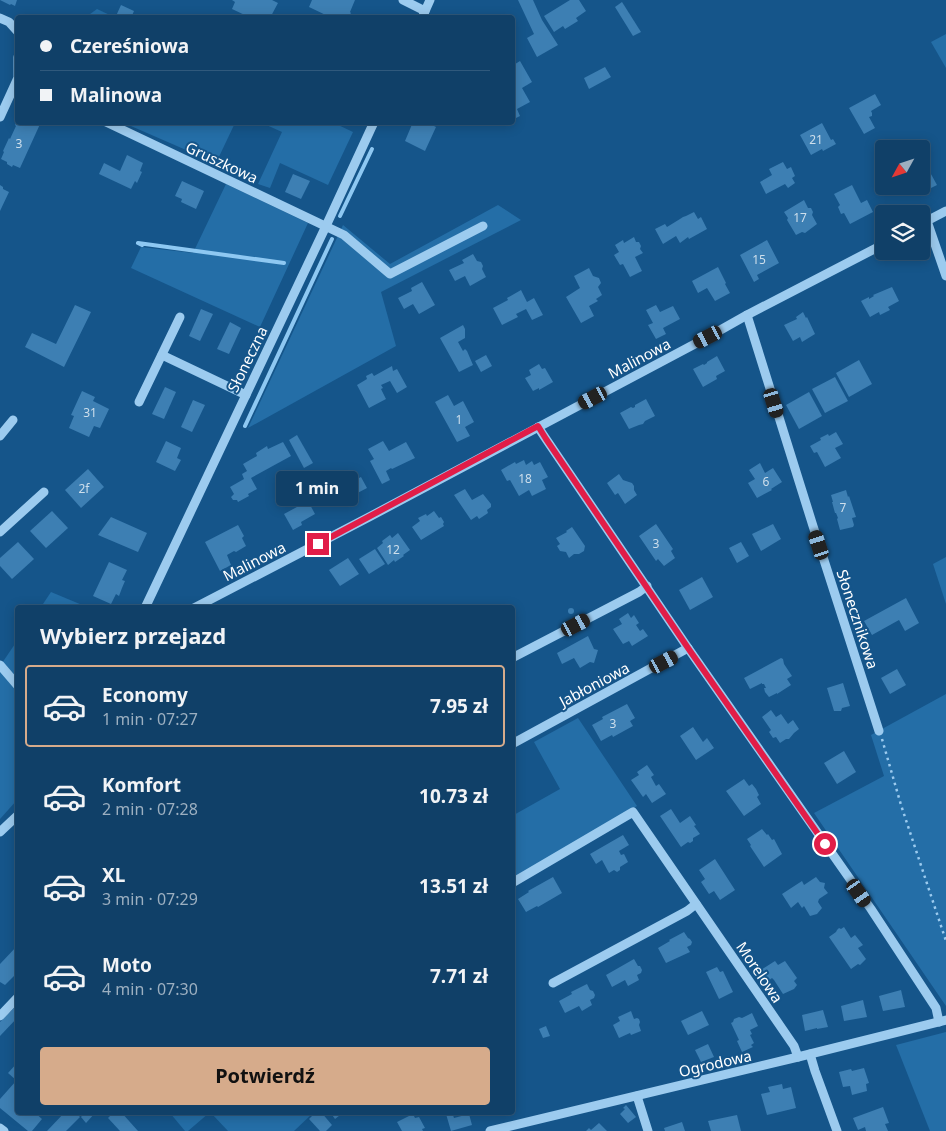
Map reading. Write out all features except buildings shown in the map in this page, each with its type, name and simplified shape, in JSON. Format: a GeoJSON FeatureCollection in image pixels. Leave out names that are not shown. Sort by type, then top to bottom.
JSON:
{"type":"FeatureCollection","features":[{"type":"Feature","properties":{"kind":"street"},"geometry":{"type":"LineString","coordinates":[[403,0],[424,14],[430,0]]}},
{"type":"Feature","properties":{"kind":"street"},"geometry":{"type":"LineString","coordinates":[[0,18],[9,22],[15,29]]}},
{"type":"Feature","properties":{"kind":"street"},"geometry":{"type":"LineString","coordinates":[[0,117],[15,84]]}},
{"type":"Feature","properties":{"kind":"street","name":"Gruszkowa"},"geometry":{"type":"LineString","coordinates":[[112,125],[344,235],[390,274],[483,226]]}},
{"type":"Feature","properties":{"kind":"street","name":"Słoneczna"},"geometry":{"type":"LineString","coordinates":[[146,605],[373,125]]}},
{"type":"Feature","properties":{"kind":"street"},"geometry":{"type":"LineString","coordinates":[[930,219],[946,211]]}},
{"type":"Feature","properties":{"kind":"street"},"geometry":{"type":"LineString","coordinates":[[930,237],[946,276]]}},
{"type":"Feature","properties":{"kind":"street","name":"Malinowa"},"geometry":{"type":"LineString","coordinates":[[200,605],[875,249]]}},
{"type":"Feature","properties":{"kind":"street","name":"Słonecznikowa"},"geometry":{"type":"LineString","coordinates":[[747,315],[880,731]]}},
{"type":"Feature","properties":{"kind":"street"},"geometry":{"type":"LineString","coordinates":[[139,402],[180,317]]}},
{"type":"Feature","properties":{"kind":"street"},"geometry":{"type":"LineString","coordinates":[[162,356],[246,395]]}},
{"type":"Feature","properties":{"kind":"street"},"geometry":{"type":"LineString","coordinates":[[0,436],[13,420]]}},
{"type":"Feature","properties":{"kind":"street"},"geometry":{"type":"LineString","coordinates":[[538,426],[688,648],[871,909],[936,1008],[942,1021]]}},
{"type":"Feature","properties":{"kind":"street"},"geometry":{"type":"LineString","coordinates":[[0,532],[44,492]]}},
{"type":"Feature","properties":{"kind":"street"},"geometry":{"type":"LineString","coordinates":[[515,656],[639,592],[647,586]]}},
{"type":"Feature","properties":{"kind":"street","name":"Jabłoniowa"},"geometry":{"type":"LineString","coordinates":[[515,742],[688,648]]}},
{"type":"Feature","properties":{"kind":"street"},"geometry":{"type":"LineString","coordinates":[[0,665],[15,682]]}},
{"type":"Feature","properties":{"kind":"street","name":"Morelowa"},"geometry":{"type":"LineString","coordinates":[[515,881],[633,812],[794,1046],[798,1058]]}},
{"type":"Feature","properties":{"kind":"street"},"geometry":{"type":"LineString","coordinates":[[0,832],[15,817]]}},
{"type":"Feature","properties":{"kind":"street"},"geometry":{"type":"LineString","coordinates":[[553,983],[696,904]]}},
{"type":"Feature","properties":{"kind":"street"},"geometry":{"type":"LineString","coordinates":[[0,1016],[15,1000]]}},
{"type":"Feature","properties":{"kind":"street","name":"Ogrodowa"},"geometry":{"type":"LineString","coordinates":[[490,1131],[798,1058],[942,1021]]}},
{"type":"Feature","properties":{"kind":"street"},"geometry":{"type":"LineString","coordinates":[[810,1054],[837,1131]]}},
{"type":"Feature","properties":{"kind":"street"},"geometry":{"type":"LineString","coordinates":[[637,1096],[648,1131]]}},
{"type":"Feature","properties":{"kind":"street"},"geometry":{"type":"LineString","coordinates":[[0,1128],[4,1131]]}},
{"type":"Feature","properties":{"kind":"path"},"geometry":{"type":"LineString","coordinates":[[880,731],[946,941]]}},
{"type":"Feature","properties":{"kind":"shaded area"},"geometry":{"type":"Polygon","coordinates":[[[97,9],[110,15],[89,15],[97,9]]]}},
{"type":"Feature","properties":{"kind":"shaded area"},"geometry":{"type":"Polygon","coordinates":[[[946,34],[946,68],[931,42],[946,34]]]}},
{"type":"Feature","properties":{"kind":"shaded area"},"geometry":{"type":"Polygon","coordinates":[[[129,125],[234,125],[216,163],[129,125]]]}},
{"type":"Feature","properties":{"kind":"shaded area"},"geometry":{"type":"Polygon","coordinates":[[[266,125],[338,125],[353,132],[328,185],[280,163],[270,188],[258,184],[282,132],[266,125]]]}},
{"type":"Feature","properties":{"kind":"shaded area"},"geometry":{"type":"Polygon","coordinates":[[[226,184],[308,223],[260,327],[131,268],[141,247],[193,253],[226,184]]]}},
{"type":"Feature","properties":{"kind":"shaded area"},"geometry":{"type":"Polygon","coordinates":[[[498,205],[521,220],[381,292],[396,346],[248,428],[343,225],[390,264],[498,205]]]}},
{"type":"Feature","properties":{"kind":"shaded area"},"geometry":{"type":"Polygon","coordinates":[[[946,557],[946,604],[933,564],[946,557]]]}},
{"type":"Feature","properties":{"kind":"shaded area"},"geometry":{"type":"Polygon","coordinates":[[[51,592],[82,605],[42,605],[51,592]]]}},
{"type":"Feature","properties":{"kind":"shaded area"},"geometry":{"type":"Polygon","coordinates":[[[15,644],[15,802],[0,819],[0,666],[15,644]]]}},
{"type":"Feature","properties":{"kind":"shaded area"},"geometry":{"type":"Polygon","coordinates":[[[946,694],[946,1006],[814,813],[884,776],[871,735],[946,694]]]}},
{"type":"Feature","properties":{"kind":"shaded area"},"geometry":{"type":"Polygon","coordinates":[[[578,718],[637,806],[515,878],[515,814],[560,789],[534,742],[578,718]]]}},
{"type":"Feature","properties":{"kind":"shaded area"},"geometry":{"type":"Polygon","coordinates":[[[946,1032],[946,1131],[930,1131],[896,1045],[946,1032]]]}},
{"type":"Feature","properties":{"kind":"shaded area"},"geometry":{"type":"Polygon","coordinates":[[[172,1115],[207,1115],[188,1131],[185,1131],[172,1115]]]}},
{"type":"Feature","properties":{"kind":"shaded area"},"geometry":{"type":"Polygon","coordinates":[[[213,1115],[311,1115],[294,1131],[228,1131],[213,1115]]]}},
{"type":"Feature","properties":{"kind":"waterway"},"geometry":{"type":"LineString","coordinates":[[340,216],[372,149]]}},
{"type":"Feature","properties":{"kind":"waterway"},"geometry":{"type":"LineString","coordinates":[[245,426],[332,239]]}},
{"type":"Feature","properties":{"kind":"waterway"},"geometry":{"type":"LineString","coordinates":[[142,245],[138,243],[284,263]]}},
{"type":"Feature","properties":{"kind":"route"},"geometry":{"type":"LineString","coordinates":[[318,544],[538,426],[688,648],[825,844]]}}]}
